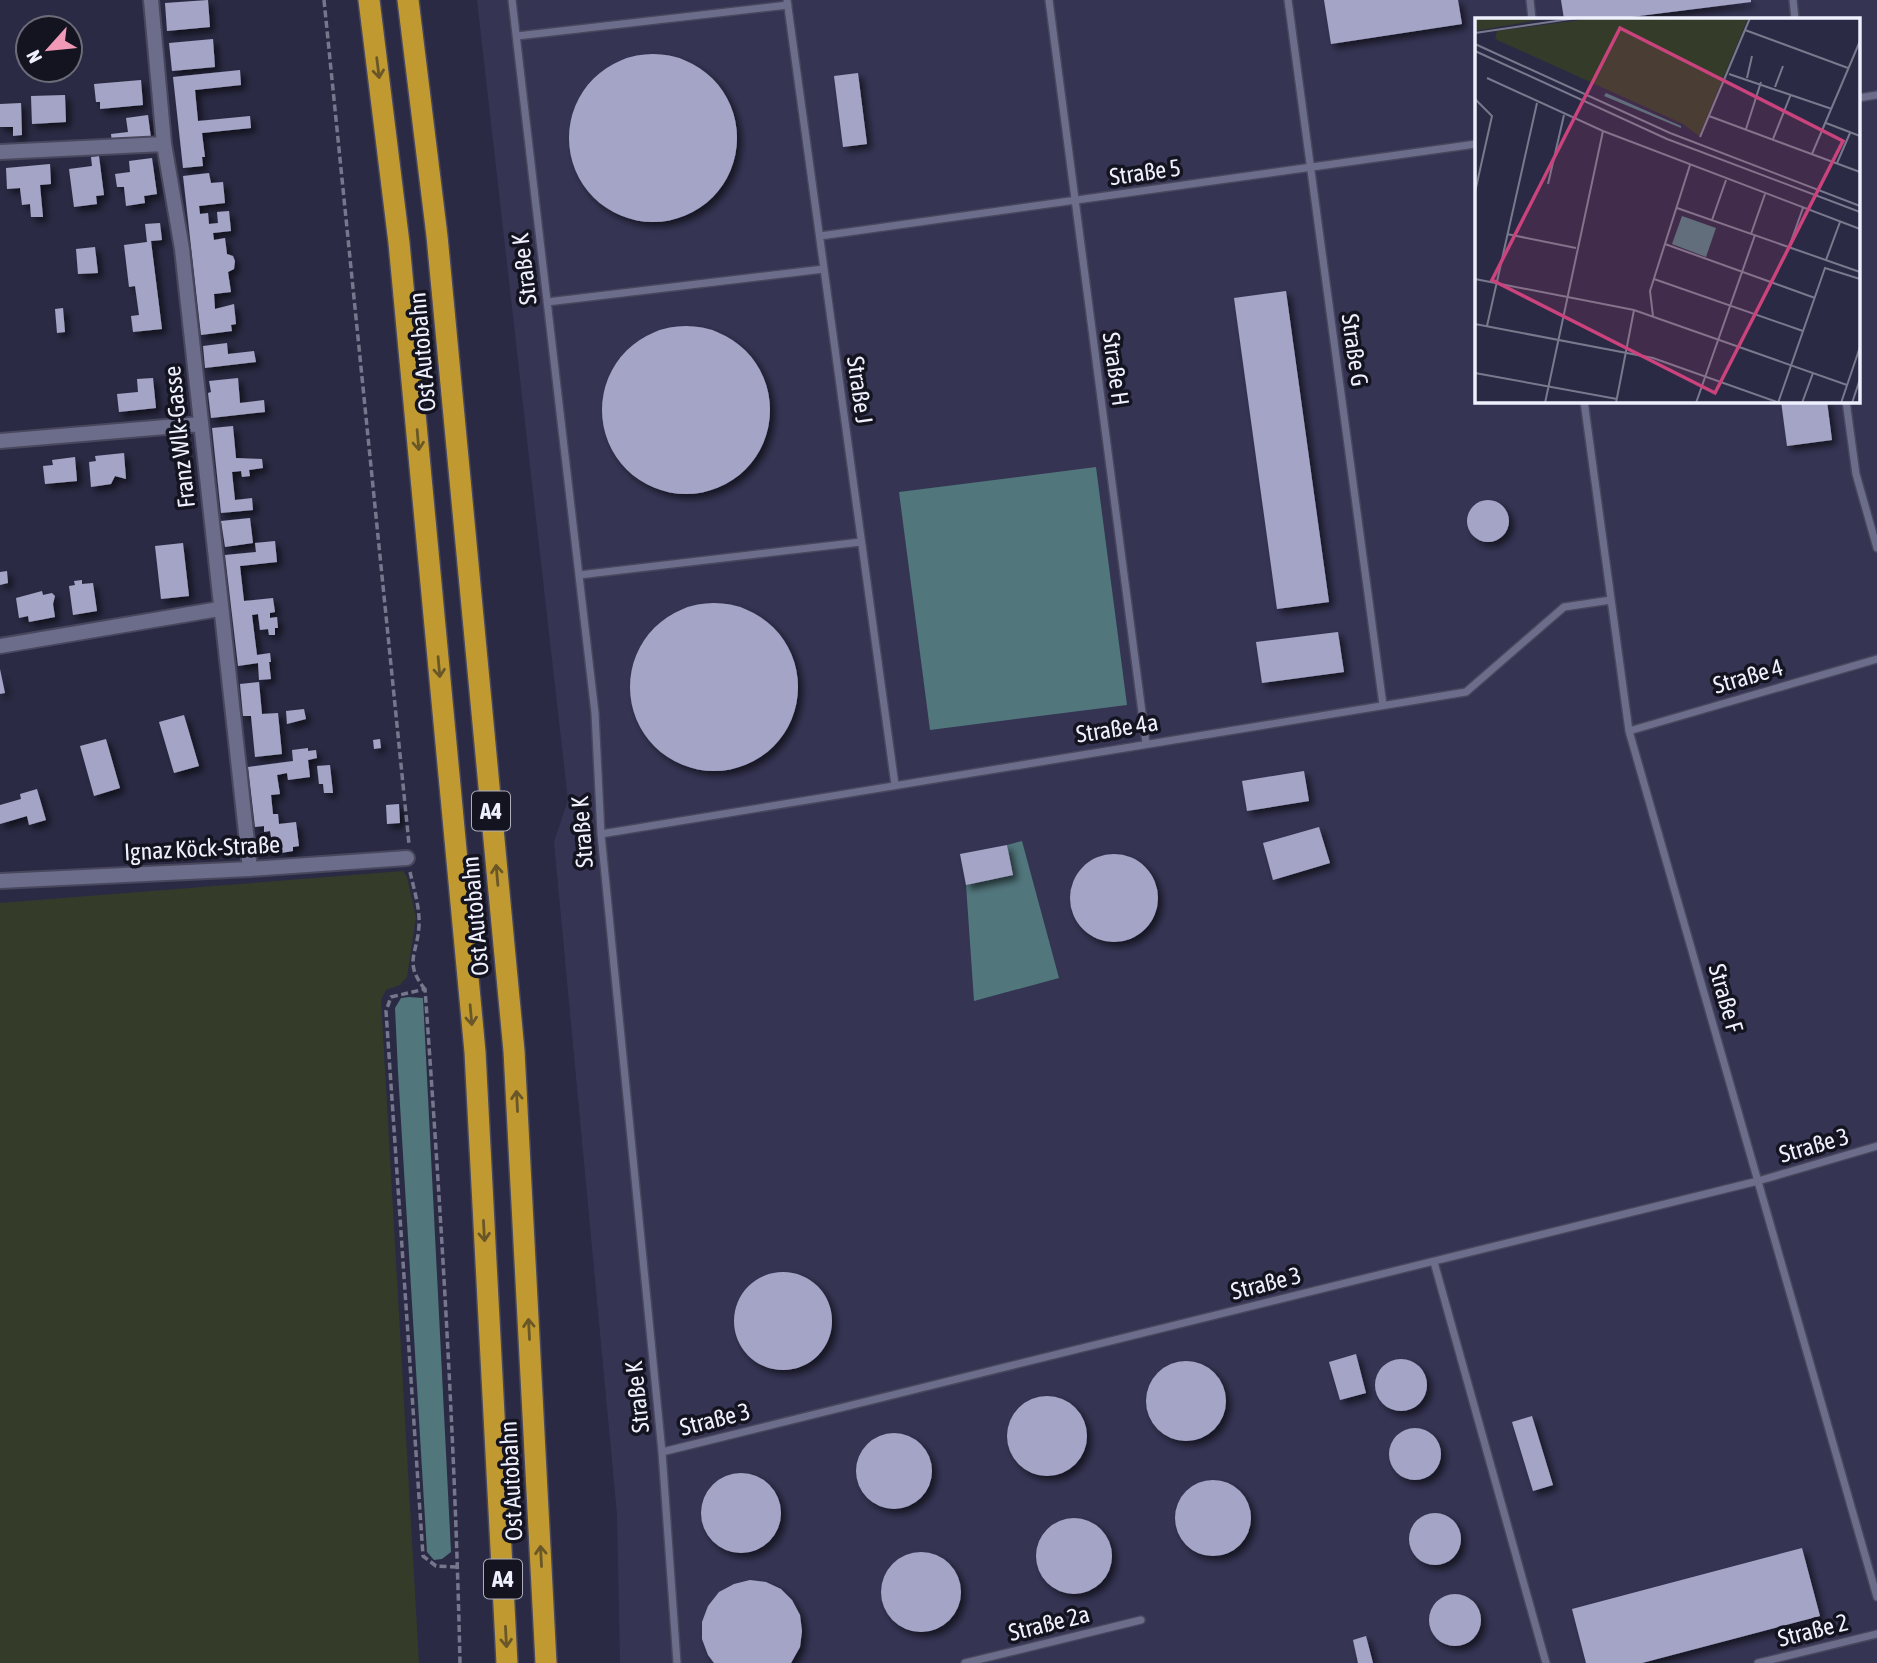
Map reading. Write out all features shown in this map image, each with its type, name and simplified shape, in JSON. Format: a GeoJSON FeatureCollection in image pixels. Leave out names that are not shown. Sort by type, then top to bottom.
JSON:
{"type":"FeatureCollection","features":[{"type":"Feature","properties":{"kind":"highway","name":"Ost Autobahn"},"geometry":{"type":"LineString","coordinates":[[369,0],[399,243],[475,1052],[507,1663]]}},
{"type":"Feature","properties":{"kind":"highway","name":"Ost Autobahn"},"geometry":{"type":"LineString","coordinates":[[408,0],[437,236],[514,1051],[546,1663]]}},
{"type":"Feature","properties":{"kind":"street","name":"Franz Wlk-Gasse"},"geometry":{"type":"LineString","coordinates":[[151,0],[164,144],[181,249],[250,869]]}},
{"type":"Feature","properties":{"kind":"street"},"geometry":{"type":"LineString","coordinates":[[0,152],[164,144]]}},
{"type":"Feature","properties":{"kind":"street"},"geometry":{"type":"LineString","coordinates":[[0,441],[201,424]]}},
{"type":"Feature","properties":{"kind":"street"},"geometry":{"type":"LineString","coordinates":[[0,646],[219,609]]}},
{"type":"Feature","properties":{"kind":"street","name":"Ignaz Köck-Straße"},"geometry":{"type":"LineString","coordinates":[[0,881],[250,869],[407,858]]}},
{"type":"Feature","properties":{"kind":"lane","name":"Straße K"},"geometry":{"type":"LineString","coordinates":[[512,0],[595,713],[601,834],[662,1452],[677,1663]]}},
{"type":"Feature","properties":{"kind":"lane","name":"Straße H"},"geometry":{"type":"LineString","coordinates":[[1049,0],[1146,743]]}},
{"type":"Feature","properties":{"kind":"lane","name":"Straße G"},"geometry":{"type":"LineString","coordinates":[[1288,0],[1383,705]]}},
{"type":"Feature","properties":{"kind":"lane"},"geometry":{"type":"LineString","coordinates":[[1530,0],[1532,18]]}},
{"type":"Feature","properties":{"kind":"lane"},"geometry":{"type":"LineString","coordinates":[[1793,0],[1796,18]]}},
{"type":"Feature","properties":{"kind":"lane"},"geometry":{"type":"LineString","coordinates":[[517,36],[788,2]]}},
{"type":"Feature","properties":{"kind":"lane","name":"Straße J"},"geometry":{"type":"LineString","coordinates":[[788,2],[895,785]]}},
{"type":"Feature","properties":{"kind":"lane","name":"Straße 5"},"geometry":{"type":"LineString","coordinates":[[820,236],[1475,144]]}},
{"type":"Feature","properties":{"kind":"lane"},"geometry":{"type":"LineString","coordinates":[[547,302],[824,269]]}},
{"type":"Feature","properties":{"kind":"lane","name":"Straße F"},"geometry":{"type":"LineString","coordinates":[[1584,402],[1629,731],[1877,1597]]}},
{"type":"Feature","properties":{"kind":"lane"},"geometry":{"type":"LineString","coordinates":[[1846,402],[1856,474],[1877,548]]}},
{"type":"Feature","properties":{"kind":"lane"},"geometry":{"type":"LineString","coordinates":[[579,576],[861,542]]}},
{"type":"Feature","properties":{"kind":"lane","name":"Straße 4a"},"geometry":{"type":"LineString","coordinates":[[601,834],[1466,692],[1564,607],[1611,600]]}},
{"type":"Feature","properties":{"kind":"lane","name":"Straße 4"},"geometry":{"type":"LineString","coordinates":[[1629,731],[1877,659]]}},
{"type":"Feature","properties":{"kind":"lane","name":"Straße 3"},"geometry":{"type":"LineString","coordinates":[[662,1452],[1758,1181],[1877,1146]]}},
{"type":"Feature","properties":{"kind":"lane"},"geometry":{"type":"LineString","coordinates":[[1434,1262],[1546,1663]]}},
{"type":"Feature","properties":{"kind":"lane","name":"Straße 2a"},"geometry":{"type":"LineString","coordinates":[[965,1663],[1141,1620]]}},
{"type":"Feature","properties":{"kind":"lane","name":"Straße 2"},"geometry":{"type":"LineString","coordinates":[[1758,1663],[1877,1634]]}},
{"type":"Feature","properties":{"kind":"path"},"geometry":{"type":"LineString","coordinates":[[324,0],[410,850],[407,858],[419,913],[412,967],[415,977],[425,989],[446,1312],[460,1663]]}},
{"type":"Feature","properties":{"kind":"path"},"geometry":{"type":"LineString","coordinates":[[425,989],[391,997],[386,1011],[423,1556],[436,1566],[457,1567]]}},
{"type":"Feature","properties":{"kind":"shaded area"},"geometry":{"type":"Polygon","coordinates":[[[477,0],[1877,0],[1877,1663],[620,1663],[617,1514],[554,842],[568,800],[477,0]]]}},
{"type":"Feature","properties":{"kind":"shaded area"},"geometry":{"type":"Polygon","coordinates":[[[1096,467],[1127,705],[930,730],[899,492],[1096,467]]]}},
{"type":"Feature","properties":{"kind":"shaded area"},"geometry":{"type":"Polygon","coordinates":[[[1022,841],[1059,978],[974,1001],[966,885],[1013,875],[1007,845],[1022,841]]]}},
{"type":"Feature","properties":{"kind":"shaded area"},"geometry":{"type":"Polygon","coordinates":[[[403,871],[407,877],[416,917],[407,977],[400,985],[386,990],[381,1000],[419,1663],[0,1663],[0,903],[403,871]]]}},
{"type":"Feature","properties":{"kind":"shaded area"},"geometry":{"type":"Polygon","coordinates":[[[401,998],[423,998],[451,1552],[442,1559],[434,1560],[427,1552],[395,1008],[401,998]]]}},
{"type":"Feature","properties":{"kind":"building"},"geometry":{"type":"Polygon","coordinates":[[[208,0],[210,27],[167,31],[165,3],[208,0]]]}},
{"type":"Feature","properties":{"kind":"building"},"geometry":{"type":"Polygon","coordinates":[[[1324,0],[1458,0],[1462,24],[1331,44],[1324,0]]]}},
{"type":"Feature","properties":{"kind":"building"},"geometry":{"type":"Polygon","coordinates":[[[1561,0],[1751,0],[1623,18],[1564,18],[1561,0]]]}},
{"type":"Feature","properties":{"kind":"building"},"geometry":{"type":"Polygon","coordinates":[[[213,39],[215,67],[172,71],[169,43],[213,39]]]}},
{"type":"Feature","properties":{"kind":"building"},"geometry":{"type":"Polygon","coordinates":[[[653,54],[685,61],[712,79],[730,106],[737,138],[730,170],[712,197],[685,215],[653,222],[621,215],[594,197],[576,170],[569,138],[576,106],[594,79],[621,61],[653,54]]]}},
{"type":"Feature","properties":{"kind":"building"},"geometry":{"type":"Polygon","coordinates":[[[240,70],[241,85],[195,90],[198,121],[250,116],[251,128],[202,133],[205,157],[202,157],[203,166],[183,168],[173,77],[240,70]]]}},
{"type":"Feature","properties":{"kind":"building"},"geometry":{"type":"Polygon","coordinates":[[[858,73],[867,144],[843,147],[834,76],[858,73]]]}},
{"type":"Feature","properties":{"kind":"building"},"geometry":{"type":"Polygon","coordinates":[[[141,80],[143,105],[100,109],[100,102],[96,102],[94,84],[141,80]]]}},
{"type":"Feature","properties":{"kind":"building"},"geometry":{"type":"Polygon","coordinates":[[[65,95],[66,122],[32,124],[31,96],[65,95]]]}},
{"type":"Feature","properties":{"kind":"building"},"geometry":{"type":"Polygon","coordinates":[[[21,103],[22,135],[13,136],[13,127],[0,127],[0,104],[21,103]]]}},
{"type":"Feature","properties":{"kind":"building"},"geometry":{"type":"Polygon","coordinates":[[[148,115],[151,138],[112,143],[111,134],[128,132],[126,118],[148,115]]]}},
{"type":"Feature","properties":{"kind":"building"},"geometry":{"type":"Polygon","coordinates":[[[99,156],[104,195],[96,196],[97,204],[74,207],[69,169],[92,166],[91,157],[99,156]]]}},
{"type":"Feature","properties":{"kind":"building"},"geometry":{"type":"Polygon","coordinates":[[[152,158],[157,194],[144,196],[145,203],[126,206],[124,187],[117,187],[115,174],[130,172],[129,161],[152,158]]]}},
{"type":"Feature","properties":{"kind":"building"},"geometry":{"type":"Polygon","coordinates":[[[50,164],[51,184],[40,185],[43,217],[31,217],[30,204],[22,205],[20,188],[7,189],[6,168],[50,164]]]}},
{"type":"Feature","properties":{"kind":"building"},"geometry":{"type":"Polygon","coordinates":[[[209,173],[211,183],[223,182],[225,203],[199,206],[200,214],[208,213],[209,224],[218,223],[217,212],[229,211],[231,231],[213,233],[214,240],[225,238],[227,254],[233,256],[235,261],[234,269],[228,272],[231,292],[214,294],[215,309],[234,304],[236,324],[231,325],[232,331],[201,335],[183,176],[209,173]]]}},
{"type":"Feature","properties":{"kind":"building"},"geometry":{"type":"Polygon","coordinates":[[[160,223],[162,240],[151,241],[162,329],[133,332],[131,316],[139,315],[135,286],[129,287],[124,245],[147,242],[145,224],[160,223]]]}},
{"type":"Feature","properties":{"kind":"building"},"geometry":{"type":"Polygon","coordinates":[[[95,247],[98,273],[78,274],[76,249],[95,247]]]}},
{"type":"Feature","properties":{"kind":"building"},"geometry":{"type":"Polygon","coordinates":[[[1286,291],[1329,602],[1277,609],[1234,298],[1286,291]]]}},
{"type":"Feature","properties":{"kind":"building"},"geometry":{"type":"Polygon","coordinates":[[[63,308],[65,332],[57,333],[55,309],[63,308]]]}},
{"type":"Feature","properties":{"kind":"building"},"geometry":{"type":"Polygon","coordinates":[[[686,326],[718,333],[745,351],[763,378],[770,410],[763,442],[745,469],[718,487],[686,494],[654,487],[627,469],[609,442],[602,410],[609,378],[627,351],[654,333],[686,326]]]}},
{"type":"Feature","properties":{"kind":"building"},"geometry":{"type":"Polygon","coordinates":[[[227,343],[228,354],[254,351],[256,362],[205,368],[203,346],[227,343]]]}},
{"type":"Feature","properties":{"kind":"building"},"geometry":{"type":"Polygon","coordinates":[[[153,378],[156,408],[119,412],[117,394],[138,392],[137,379],[153,378]]]}},
{"type":"Feature","properties":{"kind":"building"},"geometry":{"type":"Polygon","coordinates":[[[238,378],[240,403],[264,400],[265,412],[211,418],[209,381],[238,378]]]}},
{"type":"Feature","properties":{"kind":"building"},"geometry":{"type":"Polygon","coordinates":[[[1781,402],[1827,402],[1832,440],[1787,446],[1781,402]]]}},
{"type":"Feature","properties":{"kind":"building"},"geometry":{"type":"Polygon","coordinates":[[[233,426],[236,458],[262,459],[263,468],[249,470],[250,476],[242,477],[241,471],[232,472],[235,500],[252,498],[253,510],[221,513],[212,428],[233,426]]]}},
{"type":"Feature","properties":{"kind":"building"},"geometry":{"type":"Polygon","coordinates":[[[124,453],[126,479],[115,476],[111,484],[91,487],[89,462],[96,461],[95,456],[124,453]]]}},
{"type":"Feature","properties":{"kind":"building"},"geometry":{"type":"Polygon","coordinates":[[[75,457],[77,481],[45,484],[43,466],[53,465],[52,460],[75,457]]]}},
{"type":"Feature","properties":{"kind":"building"},"geometry":{"type":"Polygon","coordinates":[[[1488,500],[1503,506],[1509,521],[1503,536],[1488,542],[1473,536],[1467,521],[1473,506],[1488,500]]]}},
{"type":"Feature","properties":{"kind":"building"},"geometry":{"type":"Polygon","coordinates":[[[250,518],[253,543],[225,547],[221,521],[250,518]]]}},
{"type":"Feature","properties":{"kind":"building"},"geometry":{"type":"Polygon","coordinates":[[[275,541],[277,562],[240,566],[244,601],[273,598],[275,612],[270,613],[270,618],[277,617],[278,628],[275,628],[275,635],[269,635],[268,629],[260,630],[258,614],[252,615],[257,655],[270,653],[271,662],[271,679],[259,680],[258,663],[238,666],[225,555],[256,552],[255,543],[275,541]]]}},
{"type":"Feature","properties":{"kind":"building"},"geometry":{"type":"Polygon","coordinates":[[[183,543],[189,596],[161,599],[155,546],[183,543]]]}},
{"type":"Feature","properties":{"kind":"building"},"geometry":{"type":"Polygon","coordinates":[[[7,571],[8,583],[0,585],[0,572],[7,571]]]}},
{"type":"Feature","properties":{"kind":"building"},"geometry":{"type":"Polygon","coordinates":[[[82,580],[82,584],[93,583],[97,611],[73,615],[69,586],[75,585],[74,581],[82,580]]]}},
{"type":"Feature","properties":{"kind":"building"},"geometry":{"type":"Polygon","coordinates":[[[42,591],[43,595],[52,593],[55,596],[55,617],[29,622],[28,616],[19,618],[16,598],[42,591]]]}},
{"type":"Feature","properties":{"kind":"building"},"geometry":{"type":"Polygon","coordinates":[[[714,603],[746,610],[773,628],[791,655],[798,687],[791,719],[773,746],[746,764],[714,771],[682,764],[655,746],[637,719],[630,687],[637,655],[655,628],[682,610],[714,603]]]}},
{"type":"Feature","properties":{"kind":"building"},"geometry":{"type":"Polygon","coordinates":[[[1338,632],[1344,672],[1262,683],[1256,642],[1338,632]]]}},
{"type":"Feature","properties":{"kind":"building"},"geometry":{"type":"Polygon","coordinates":[[[0,669],[5,693],[0,694],[0,669]]]}},
{"type":"Feature","properties":{"kind":"building"},"geometry":{"type":"Polygon","coordinates":[[[259,682],[262,714],[278,713],[282,754],[255,757],[251,716],[243,716],[240,684],[259,682]]]}},
{"type":"Feature","properties":{"kind":"building"},"geometry":{"type":"Polygon","coordinates":[[[304,709],[306,719],[287,724],[286,711],[304,709]]]}},
{"type":"Feature","properties":{"kind":"building"},"geometry":{"type":"Polygon","coordinates":[[[184,715],[199,766],[174,773],[159,722],[184,715]]]}},
{"type":"Feature","properties":{"kind":"building"},"geometry":{"type":"Polygon","coordinates":[[[106,739],[120,788],[94,796],[80,746],[106,739]]]}},
{"type":"Feature","properties":{"kind":"building"},"geometry":{"type":"Polygon","coordinates":[[[380,739],[381,748],[374,749],[373,740],[380,739]]]}},
{"type":"Feature","properties":{"kind":"building"},"geometry":{"type":"Polygon","coordinates":[[[308,748],[308,751],[316,750],[317,758],[308,760],[310,777],[288,780],[287,773],[277,775],[280,794],[271,795],[273,814],[278,814],[279,824],[296,822],[299,846],[293,847],[293,851],[281,853],[280,847],[273,848],[270,831],[264,832],[264,826],[255,827],[248,767],[293,761],[292,750],[308,748]]]}},
{"type":"Feature","properties":{"kind":"building"},"geometry":{"type":"Polygon","coordinates":[[[330,765],[333,793],[324,793],[323,784],[319,784],[317,766],[330,765]]]}},
{"type":"Feature","properties":{"kind":"building"},"geometry":{"type":"Polygon","coordinates":[[[1304,771],[1309,801],[1247,811],[1242,781],[1304,771]]]}},
{"type":"Feature","properties":{"kind":"building"},"geometry":{"type":"Polygon","coordinates":[[[37,789],[46,820],[29,825],[27,816],[0,824],[0,805],[21,799],[20,794],[37,789]]]}},
{"type":"Feature","properties":{"kind":"building"},"geometry":{"type":"Polygon","coordinates":[[[399,804],[400,823],[387,824],[386,805],[399,804]]]}},
{"type":"Feature","properties":{"kind":"building"},"geometry":{"type":"Polygon","coordinates":[[[1319,827],[1330,863],[1273,880],[1263,843],[1319,827]]]}},
{"type":"Feature","properties":{"kind":"building"},"geometry":{"type":"Polygon","coordinates":[[[1007,845],[1013,875],[966,885],[960,854],[1007,845]]]}},
{"type":"Feature","properties":{"kind":"building"},"geometry":{"type":"Polygon","coordinates":[[[1114,854],[1131,857],[1145,867],[1155,881],[1158,898],[1155,915],[1145,929],[1131,939],[1114,942],[1097,939],[1083,929],[1073,915],[1070,898],[1073,881],[1083,867],[1097,857],[1114,854]]]}},
{"type":"Feature","properties":{"kind":"building"},"geometry":{"type":"Polygon","coordinates":[[[783,1272],[802,1275],[818,1286],[829,1302],[832,1321],[829,1340],[818,1356],[802,1367],[783,1370],[764,1367],[748,1356],[737,1340],[734,1321],[737,1302],[748,1286],[764,1275],[783,1272]]]}},
{"type":"Feature","properties":{"kind":"building"},"geometry":{"type":"Polygon","coordinates":[[[1356,1354],[1366,1393],[1340,1400],[1329,1362],[1356,1354]]]}},
{"type":"Feature","properties":{"kind":"building"},"geometry":{"type":"Polygon","coordinates":[[[1401,1359],[1411,1361],[1419,1367],[1425,1375],[1425,1395],[1419,1403],[1411,1409],[1401,1411],[1391,1409],[1383,1403],[1377,1395],[1375,1385],[1377,1375],[1383,1367],[1391,1361],[1401,1359]]]}},
{"type":"Feature","properties":{"kind":"building"},"geometry":{"type":"Polygon","coordinates":[[[1186,1361],[1201,1364],[1214,1373],[1223,1386],[1226,1401],[1223,1416],[1214,1429],[1201,1438],[1186,1441],[1171,1438],[1158,1429],[1149,1416],[1146,1401],[1149,1386],[1158,1373],[1171,1364],[1186,1361]]]}},
{"type":"Feature","properties":{"kind":"building"},"geometry":{"type":"Polygon","coordinates":[[[1047,1396],[1062,1399],[1075,1408],[1084,1421],[1087,1436],[1084,1451],[1075,1464],[1062,1473],[1047,1476],[1032,1473],[1019,1464],[1010,1451],[1007,1436],[1010,1421],[1019,1408],[1032,1399],[1047,1396]]]}},
{"type":"Feature","properties":{"kind":"building"},"geometry":{"type":"Polygon","coordinates":[[[1532,1416],[1553,1485],[1533,1491],[1512,1422],[1532,1416]]]}},
{"type":"Feature","properties":{"kind":"building"},"geometry":{"type":"Polygon","coordinates":[[[1415,1428],[1434,1435],[1441,1454],[1434,1473],[1415,1480],[1396,1473],[1389,1454],[1396,1435],[1415,1428]]]}},
{"type":"Feature","properties":{"kind":"building"},"geometry":{"type":"Polygon","coordinates":[[[887,1433],[901,1433],[915,1439],[926,1450],[932,1471],[929,1486],[921,1498],[901,1509],[887,1509],[873,1503],[862,1492],[856,1478],[856,1464],[862,1450],[873,1439],[887,1433]]]}},
{"type":"Feature","properties":{"kind":"building"},"geometry":{"type":"Polygon","coordinates":[[[741,1473],[756,1476],[769,1485],[778,1498],[781,1513],[778,1528],[769,1541],[756,1550],[741,1553],[726,1550],[713,1541],[704,1528],[701,1513],[704,1498],[713,1485],[726,1476],[741,1473]]]}},
{"type":"Feature","properties":{"kind":"building"},"geometry":{"type":"Polygon","coordinates":[[[1206,1480],[1220,1480],[1234,1486],[1245,1497],[1251,1518],[1248,1533],[1240,1545],[1220,1556],[1206,1556],[1192,1550],[1181,1539],[1175,1525],[1175,1511],[1181,1497],[1192,1486],[1206,1480]]]}},
{"type":"Feature","properties":{"kind":"building"},"geometry":{"type":"Polygon","coordinates":[[[1435,1513],[1445,1515],[1453,1521],[1459,1529],[1459,1549],[1453,1557],[1445,1563],[1435,1565],[1425,1563],[1417,1557],[1411,1549],[1409,1539],[1411,1529],[1417,1521],[1425,1515],[1435,1513]]]}},
{"type":"Feature","properties":{"kind":"building"},"geometry":{"type":"Polygon","coordinates":[[[1067,1518],[1081,1518],[1095,1524],[1106,1535],[1112,1556],[1109,1571],[1101,1583],[1081,1594],[1067,1594],[1053,1588],[1042,1577],[1036,1563],[1036,1549],[1042,1535],[1053,1524],[1067,1518]]]}},
{"type":"Feature","properties":{"kind":"building"},"geometry":{"type":"Polygon","coordinates":[[[1802,1548],[1820,1616],[1642,1663],[1586,1663],[1572,1609],[1802,1548]]]}},
{"type":"Feature","properties":{"kind":"building"},"geometry":{"type":"Polygon","coordinates":[[[921,1552],[936,1555],[949,1564],[958,1577],[961,1592],[958,1607],[949,1620],[936,1629],[921,1632],[906,1629],[893,1620],[884,1607],[881,1592],[884,1577],[893,1564],[906,1555],[921,1552]]]}},
{"type":"Feature","properties":{"kind":"building"},"geometry":{"type":"Polygon","coordinates":[[[750,1580],[766,1582],[781,1589],[792,1600],[800,1615],[800,1647],[791,1663],[714,1663],[708,1655],[702,1639],[702,1622],[708,1606],[719,1592],[750,1580]]]}},
{"type":"Feature","properties":{"kind":"building"},"geometry":{"type":"Polygon","coordinates":[[[1455,1594],[1465,1596],[1473,1602],[1479,1610],[1479,1630],[1473,1638],[1465,1644],[1455,1646],[1445,1644],[1437,1638],[1431,1630],[1429,1620],[1431,1610],[1437,1602],[1445,1596],[1455,1594]]]}},
{"type":"Feature","properties":{"kind":"building"},"geometry":{"type":"Polygon","coordinates":[[[1366,1636],[1373,1663],[1358,1663],[1353,1640],[1366,1636]]]}}]}
